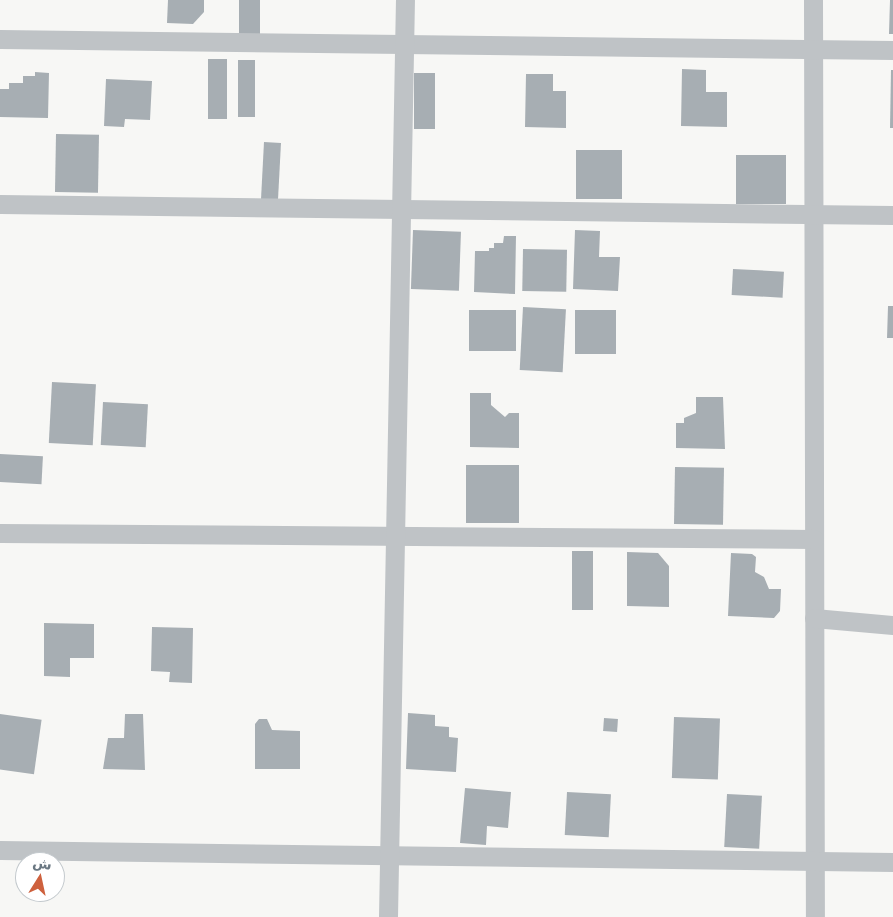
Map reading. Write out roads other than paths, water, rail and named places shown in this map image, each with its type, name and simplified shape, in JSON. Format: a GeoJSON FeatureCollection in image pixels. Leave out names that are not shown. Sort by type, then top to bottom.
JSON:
{"type":"FeatureCollection","features":[{"type":"Feature","properties":{"kind":"street"},"geometry":{"type":"LineString","coordinates":[[388,917],[405,0]]}},
{"type":"Feature","properties":{"kind":"street"},"geometry":{"type":"LineString","coordinates":[[812,0],[815,917]]}},
{"type":"Feature","properties":{"kind":"street"},"geometry":{"type":"LineString","coordinates":[[0,39],[893,50]]}},
{"type":"Feature","properties":{"kind":"street"},"geometry":{"type":"LineString","coordinates":[[0,204],[893,215]]}},
{"type":"Feature","properties":{"kind":"street"},"geometry":{"type":"LineString","coordinates":[[0,533],[395,533],[814,538]]}},
{"type":"Feature","properties":{"kind":"street"},"geometry":{"type":"LineString","coordinates":[[814,618],[893,625]]}},
{"type":"Feature","properties":{"kind":"street"},"geometry":{"type":"LineString","coordinates":[[0,850],[893,862]]}}]}
